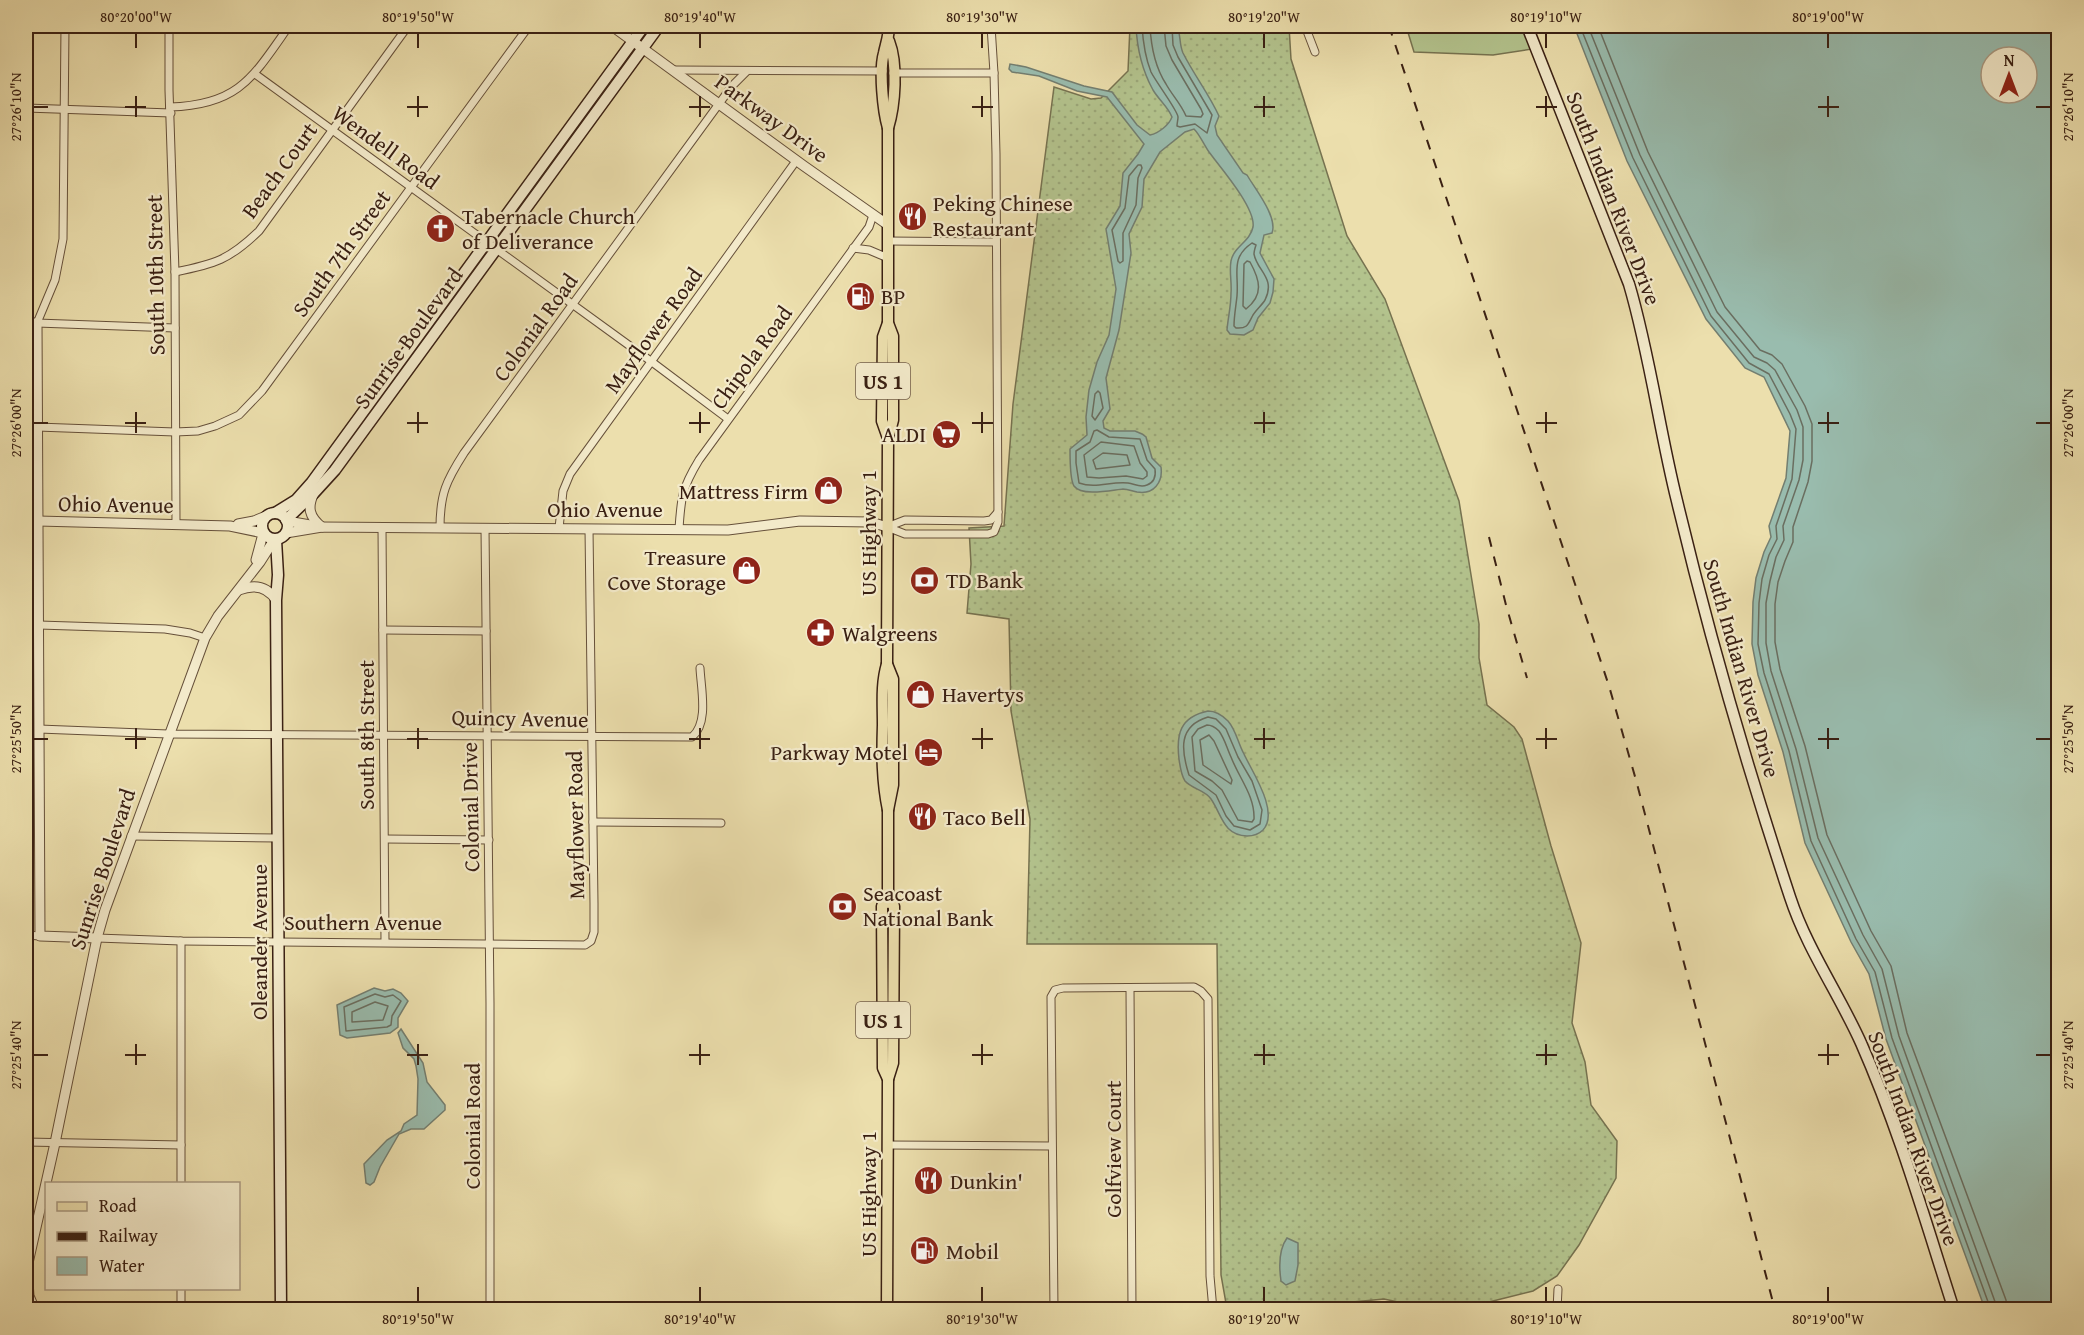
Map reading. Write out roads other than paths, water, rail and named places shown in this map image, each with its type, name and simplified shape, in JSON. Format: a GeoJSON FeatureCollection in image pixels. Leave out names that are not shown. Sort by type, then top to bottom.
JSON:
{"type":"FeatureCollection","features":[{"type":"Feature","properties":{"kind":"main road","name":"Sunrise Boulevard"},"geometry":{"type":"LineString","coordinates":[[287,520],[336,470],[390,397],[644,26]]}},
{"type":"Feature","properties":{"kind":"main road","name":"Sunrise Boulevard"},"geometry":{"type":"LineString","coordinates":[[271,514],[296,500],[312,482],[659,26]]}},
{"type":"Feature","properties":{"kind":"main road","name":"US Highway 1"},"geometry":{"type":"LineString","coordinates":[[887,1310],[888,1079],[893,1063],[894,906],[888,901],[888,810],[882,785],[883,679],[888,664],[888,439],[882,421],[883,337],[888,323],[888,128],[893,111],[888,72],[894,53],[888,41],[889,26]]}},
{"type":"Feature","properties":{"kind":"main road","name":"South Indian River Drive"},"geometry":{"type":"LineString","coordinates":[[1527,26],[1629,284],[1639,318],[1690,559],[1732,710],[1791,900],[1803,933],[1845,1008],[1886,1102],[1954,1310]]}},
{"type":"Feature","properties":{"kind":"main road"},"geometry":{"type":"LineString","coordinates":[[271,514],[282,515],[287,520],[286,533],[275,540],[263,533],[262,522],[271,514]]}},
{"type":"Feature","properties":{"kind":"main road","name":"Oleander Avenue"},"geometry":{"type":"LineString","coordinates":[[278,575],[282,565],[286,533]]}},
{"type":"Feature","properties":{"kind":"main road","name":"Oleander Avenue"},"geometry":{"type":"LineString","coordinates":[[275,540],[278,575],[276,600],[281,1310]]}},
{"type":"Feature","properties":{"kind":"street"},"geometry":{"type":"LineString","coordinates":[[40,936],[37,323],[55,280],[63,239],[65,26]]}},
{"type":"Feature","properties":{"kind":"street","name":"South 10th Street"},"geometry":{"type":"LineString","coordinates":[[169,26],[175,272],[176,525]]}},
{"type":"Feature","properties":{"kind":"street"},"geometry":{"type":"LineString","coordinates":[[26,108],[170,110],[215,100],[234,91],[255,74],[289,26]]}},
{"type":"Feature","properties":{"kind":"street","name":"Beach Court"},"geometry":{"type":"LineString","coordinates":[[175,272],[222,261],[239,250],[259,231],[408,26]]}},
{"type":"Feature","properties":{"kind":"street","name":"South 7th Street"},"geometry":{"type":"LineString","coordinates":[[37,427],[198,431],[239,415],[262,391],[529,26]]}},
{"type":"Feature","properties":{"kind":"street","name":"Parkway Drive"},"geometry":{"type":"LineString","coordinates":[[612,26],[796,161],[888,225]]}},
{"type":"Feature","properties":{"kind":"street"},"geometry":{"type":"LineString","coordinates":[[991,26],[994,73],[998,512]]}},
{"type":"Feature","properties":{"kind":"street"},"geometry":{"type":"LineString","coordinates":[[1305,26],[1315,52]]}},
{"type":"Feature","properties":{"kind":"street"},"geometry":{"type":"LineString","coordinates":[[674,70],[994,73]]}},
{"type":"Feature","properties":{"kind":"street","name":"Colonial Road"},"geometry":{"type":"LineString","coordinates":[[440,528],[441,498],[454,469],[732,86],[747,71]]}},
{"type":"Feature","properties":{"kind":"street","name":"Wendell Road"},"geometry":{"type":"LineString","coordinates":[[255,74],[728,419]]}},
{"type":"Feature","properties":{"kind":"street","name":"Mayflower Road"},"geometry":{"type":"LineString","coordinates":[[559,528],[562,491],[570,474],[796,161]]}},
{"type":"Feature","properties":{"kind":"street","name":"Chipola Road"},"geometry":{"type":"LineString","coordinates":[[679,529],[680,501],[687,478],[869,227],[873,215]]}},
{"type":"Feature","properties":{"kind":"street"},"geometry":{"type":"LineString","coordinates":[[888,241],[996,242]]}},
{"type":"Feature","properties":{"kind":"street"},"geometry":{"type":"LineString","coordinates":[[853,248],[868,250],[888,258]]}},
{"type":"Feature","properties":{"kind":"street"},"geometry":{"type":"LineString","coordinates":[[26,323],[175,328]]}},
{"type":"Feature","properties":{"kind":"street"},"geometry":{"type":"LineString","coordinates":[[315,493],[310,504],[310,513],[322,527]]}},
{"type":"Feature","properties":{"kind":"street","name":"Ohio Avenue"},"geometry":{"type":"LineString","coordinates":[[887,527],[905,520],[984,521],[991,520],[998,512]]}},
{"type":"Feature","properties":{"kind":"street","name":"Ohio Avenue"},"geometry":{"type":"LineString","coordinates":[[286,533],[322,527],[736,529],[800,521],[871,522],[905,534],[988,534],[997,528],[998,512]]}},
{"type":"Feature","properties":{"kind":"street","name":"Ohio Avenue"},"geometry":{"type":"LineString","coordinates":[[38,521],[230,526],[254,522],[271,514]]}},
{"type":"Feature","properties":{"kind":"street","name":"Ohio Avenue"},"geometry":{"type":"LineString","coordinates":[[287,520],[322,527]]}},
{"type":"Feature","properties":{"kind":"street","name":"Ohio Avenue"},"geometry":{"type":"LineString","coordinates":[[230,526],[263,533]]}},
{"type":"Feature","properties":{"kind":"street","name":"South 8th Street"},"geometry":{"type":"LineString","coordinates":[[382,527],[385,942]]}},
{"type":"Feature","properties":{"kind":"street","name":"Colonial Drive"},"geometry":{"type":"LineString","coordinates":[[485,528],[489,942]]}},
{"type":"Feature","properties":{"kind":"street","name":"Mayflower Road"},"geometry":{"type":"LineString","coordinates":[[589,529],[594,932],[591,941]]}},
{"type":"Feature","properties":{"kind":"street","name":"Sunrise Boulevard"},"geometry":{"type":"LineString","coordinates":[[253,569],[260,551],[263,533]]}},
{"type":"Feature","properties":{"kind":"street","name":"Sunrise Boulevard"},"geometry":{"type":"LineString","coordinates":[[46,1182],[97,938],[131,836],[205,638],[218,616],[275,540]]}},
{"type":"Feature","properties":{"kind":"street"},"geometry":{"type":"LineString","coordinates":[[239,590],[250,586],[261,587],[276,600]]}},
{"type":"Feature","properties":{"kind":"street"},"geometry":{"type":"LineString","coordinates":[[39,625],[165,629],[205,638]]}},
{"type":"Feature","properties":{"kind":"street"},"geometry":{"type":"LineString","coordinates":[[383,630],[486,631]]}},
{"type":"Feature","properties":{"kind":"street","name":"Quincy Avenue"},"geometry":{"type":"LineString","coordinates":[[39,729],[168,734],[692,737],[697,733],[702,720],[700,668]]}},
{"type":"Feature","properties":{"kind":"street"},"geometry":{"type":"LineString","coordinates":[[593,822],[721,823]]}},
{"type":"Feature","properties":{"kind":"street"},"geometry":{"type":"LineString","coordinates":[[131,836],[278,838]]}},
{"type":"Feature","properties":{"kind":"street"},"geometry":{"type":"LineString","coordinates":[[385,839],[489,840]]}},
{"type":"Feature","properties":{"kind":"street","name":"Southern Avenue"},"geometry":{"type":"LineString","coordinates":[[26,935],[181,941],[489,942],[585,945],[591,941]]}},
{"type":"Feature","properties":{"kind":"street"},"geometry":{"type":"LineString","coordinates":[[181,941],[181,1182]]}},
{"type":"Feature","properties":{"kind":"street","name":"Colonial Road"},"geometry":{"type":"LineString","coordinates":[[489,942],[490,1310]]}},
{"type":"Feature","properties":{"kind":"street"},"geometry":{"type":"LineString","coordinates":[[1054,1310],[1052,997],[1055,990],[1063,988],[1194,987],[1208,999],[1210,1276],[1213,1310]]}},
{"type":"Feature","properties":{"kind":"street","name":"Golfview Court"},"geometry":{"type":"LineString","coordinates":[[1130,988],[1132,1310]]}},
{"type":"Feature","properties":{"kind":"street"},"geometry":{"type":"LineString","coordinates":[[26,1143],[181,1145]]}},
{"type":"Feature","properties":{"kind":"street"},"geometry":{"type":"LineString","coordinates":[[888,1144],[1052,1146]]}},
{"type":"Feature","properties":{"kind":"street","name":"Sunrise Boulevard"},"geometry":{"type":"LineString","coordinates":[[35,1310],[29,1296],[26,1270],[45,1185]]}},
{"type":"Feature","properties":{"kind":"street"},"geometry":{"type":"LineString","coordinates":[[1557,1310],[1558,1289]]}},
{"type":"Feature","properties":{"kind":"street"},"geometry":{"type":"LineString","coordinates":[[181,1290],[181,1310]]}},
{"type":"Feature","properties":{"kind":"water"},"geometry":{"type":"Polygon","coordinates":[[[1136,26],[1177,26],[1183,53],[1219,116],[1215,126],[1217,135],[1243,173],[1247,175],[1265,203],[1272,219],[1272,233],[1264,235],[1260,253],[1274,279],[1273,292],[1270,303],[1258,318],[1253,330],[1244,335],[1230,334],[1227,330],[1231,298],[1231,261],[1235,251],[1251,232],[1252,219],[1249,209],[1229,177],[1196,131],[1194,129],[1185,132],[1160,152],[1144,179],[1142,207],[1129,234],[1131,253],[1119,330],[1106,378],[1110,409],[1103,421],[1104,428],[1110,431],[1135,431],[1146,437],[1152,458],[1161,467],[1159,482],[1153,489],[1143,492],[1123,489],[1090,492],[1074,486],[1070,449],[1087,435],[1089,390],[1097,362],[1109,335],[1116,289],[1106,229],[1120,206],[1123,173],[1144,144],[1107,97],[1077,91],[1039,76],[1012,72],[1009,69],[1010,64],[1026,67],[1084,86],[1112,92],[1137,125],[1150,135],[1153,134],[1166,126],[1172,117],[1153,90],[1146,75],[1139,51],[1136,26]]]}},
{"type":"Feature","properties":{"kind":"water"},"geometry":{"type":"Polygon","coordinates":[[[1574,26],[2058,26],[2058,1309],[1985,1309],[1886,1039],[1869,974],[1851,942],[1805,843],[1783,752],[1758,675],[1752,644],[1756,578],[1771,537],[1769,526],[1786,478],[1790,431],[1764,377],[1745,368],[1706,319],[1627,161],[1574,26]]]}},
{"type":"Feature","properties":{"kind":"water"},"geometry":{"type":"Polygon","coordinates":[[[1208,711],[1219,714],[1231,725],[1262,791],[1268,813],[1267,822],[1260,833],[1247,836],[1233,832],[1224,823],[1208,796],[1185,781],[1178,750],[1179,734],[1191,718],[1208,711]]]}},
{"type":"Feature","properties":{"kind":"water"},"geometry":{"type":"Polygon","coordinates":[[[374,988],[385,991],[393,989],[401,993],[408,1001],[398,1018],[398,1027],[390,1033],[347,1038],[340,1035],[337,1005],[374,988]]]}},
{"type":"Feature","properties":{"kind":"water"},"geometry":{"type":"Polygon","coordinates":[[[401,1029],[423,1063],[427,1082],[445,1105],[445,1110],[424,1129],[411,1129],[399,1134],[374,1182],[370,1185],[366,1183],[364,1164],[387,1140],[401,1131],[404,1124],[417,1115],[416,1066],[414,1059],[403,1048],[398,1033],[401,1029]]]}},
{"type":"Feature","properties":{"kind":"water"},"geometry":{"type":"Polygon","coordinates":[[[1287,1238],[1298,1243],[1298,1265],[1295,1281],[1286,1285],[1281,1281],[1280,1264],[1282,1247],[1287,1238]]]}},
{"type":"Feature","properties":{"kind":"railway"},"geometry":{"type":"LineString","coordinates":[[1389,26],[1609,686],[1636,780],[1775,1310]]}},
{"type":"Feature","properties":{"kind":"railway"},"geometry":{"type":"LineString","coordinates":[[1489,537],[1527,678]]}},
{"type":"Feature","properties":{"kind":"place","name":"Peking Chinese Restaurant"},"geometry":{"type":"Point","coordinates":[912,216]}},
{"type":"Feature","properties":{"kind":"place","name":"Tabernacle Church of Deliverance"},"geometry":{"type":"Point","coordinates":[441,229]}},
{"type":"Feature","properties":{"kind":"place","name":"BP"},"geometry":{"type":"Point","coordinates":[860,296]}},
{"type":"Feature","properties":{"kind":"place","name":"ALDI"},"geometry":{"type":"Point","coordinates":[947,434]}},
{"type":"Feature","properties":{"kind":"place","name":"Mattress Firm"},"geometry":{"type":"Point","coordinates":[829,491]}},
{"type":"Feature","properties":{"kind":"place","name":"Treasure Cove Storage"},"geometry":{"type":"Point","coordinates":[747,570]}},
{"type":"Feature","properties":{"kind":"place","name":"TD Bank"},"geometry":{"type":"Point","coordinates":[925,580]}},
{"type":"Feature","properties":{"kind":"place","name":"Walgreens"},"geometry":{"type":"Point","coordinates":[821,633]}},
{"type":"Feature","properties":{"kind":"place","name":"Havertys"},"geometry":{"type":"Point","coordinates":[921,694]}},
{"type":"Feature","properties":{"kind":"place","name":"Parkway Motel"},"geometry":{"type":"Point","coordinates":[929,752]}},
{"type":"Feature","properties":{"kind":"place","name":"Taco Bell"},"geometry":{"type":"Point","coordinates":[922,817]}},
{"type":"Feature","properties":{"kind":"place","name":"Seacoast National Bank"},"geometry":{"type":"Point","coordinates":[842,906]}},
{"type":"Feature","properties":{"kind":"place","name":"Dunkin'"},"geometry":{"type":"Point","coordinates":[929,1181]}},
{"type":"Feature","properties":{"kind":"place","name":"Mobil"},"geometry":{"type":"Point","coordinates":[925,1251]}}]}
